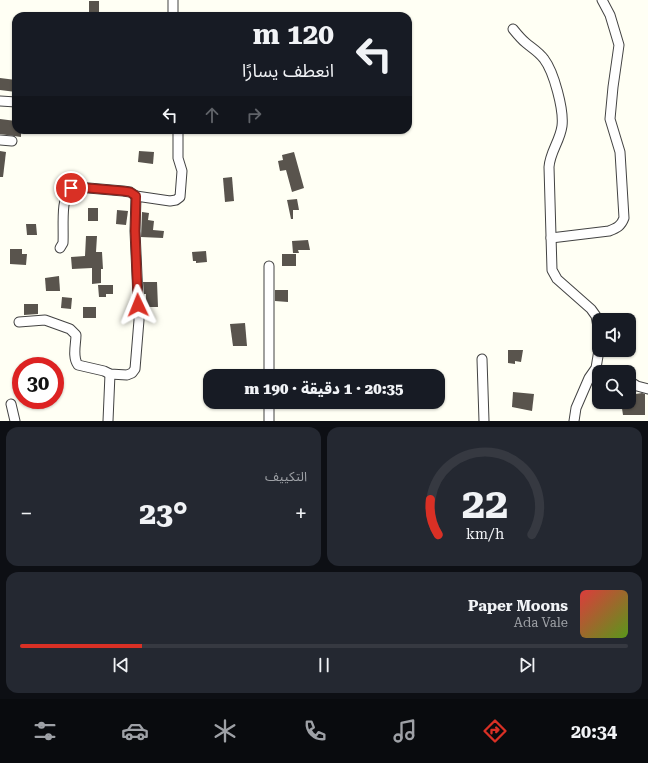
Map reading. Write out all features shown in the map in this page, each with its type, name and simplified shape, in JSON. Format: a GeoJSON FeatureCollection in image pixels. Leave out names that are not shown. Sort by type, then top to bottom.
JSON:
{"type":"FeatureCollection","features":[{"type":"Feature","properties":{"kind":"street"},"geometry":{"type":"LineString","coordinates":[[172,12],[173,0]]}},
{"type":"Feature","properties":{"kind":"street"},"geometry":{"type":"LineString","coordinates":[[551,238],[609,231],[618,228],[622,224],[624,218],[620,152],[610,118],[619,45],[610,15],[602,0]]}},
{"type":"Feature","properties":{"kind":"street"},"geometry":{"type":"LineString","coordinates":[[513,29],[526,43],[544,58],[549,66],[561,103],[562,127],[550,159],[552,270],[557,279],[594,313]]}},
{"type":"Feature","properties":{"kind":"street"},"geometry":{"type":"LineString","coordinates":[[0,101],[12,102]]}},
{"type":"Feature","properties":{"kind":"street"},"geometry":{"type":"LineString","coordinates":[[60,248],[63,243],[64,202],[66,194],[71,188],[77,187],[123,191],[130,192],[136,196],[170,201],[176,200],[180,197],[182,171],[178,158],[178,134]]}},
{"type":"Feature","properties":{"kind":"street"},"geometry":{"type":"LineString","coordinates":[[0,140],[12,141]]}},
{"type":"Feature","properties":{"kind":"street"},"geometry":{"type":"LineString","coordinates":[[20,322],[45,320],[70,328],[76,335],[76,363],[84,367],[104,371],[110,374],[127,375],[132,373],[135,369],[139,320],[135,231],[136,196]]}},
{"type":"Feature","properties":{"kind":"street"},"geometry":{"type":"LineString","coordinates":[[269,266],[269,369]]}},
{"type":"Feature","properties":{"kind":"street"},"geometry":{"type":"LineString","coordinates":[[482,359],[484,421]]}},
{"type":"Feature","properties":{"kind":"street"},"geometry":{"type":"LineString","coordinates":[[108,421],[110,374]]}},
{"type":"Feature","properties":{"kind":"street"},"geometry":{"type":"LineString","coordinates":[[574,421],[576,408],[580,397],[589,378],[592,376]]}},
{"type":"Feature","properties":{"kind":"street"},"geometry":{"type":"LineString","coordinates":[[636,386],[648,389]]}},
{"type":"Feature","properties":{"kind":"street"},"geometry":{"type":"LineString","coordinates":[[11,404],[15,421]]}},
{"type":"Feature","properties":{"kind":"street"},"geometry":{"type":"LineString","coordinates":[[269,409],[269,421]]}},
{"type":"Feature","properties":{"kind":"building"},"geometry":{"type":"Polygon","coordinates":[[[89,1],[99,1],[99,12],[89,12],[89,1]]]}},
{"type":"Feature","properties":{"kind":"building"},"geometry":{"type":"Polygon","coordinates":[[[0,78],[12,80],[12,92],[0,90],[0,78]]]}},
{"type":"Feature","properties":{"kind":"building"},"geometry":{"type":"Polygon","coordinates":[[[0,119],[12,120],[12,134],[21,134],[21,137],[0,134],[0,119]]]}},
{"type":"Feature","properties":{"kind":"building"},"geometry":{"type":"Polygon","coordinates":[[[0,151],[6,152],[3,177],[0,177],[0,151]]]}},
{"type":"Feature","properties":{"kind":"building"},"geometry":{"type":"Polygon","coordinates":[[[139,151],[154,152],[153,164],[138,162],[139,151]]]}},
{"type":"Feature","properties":{"kind":"building"},"geometry":{"type":"Polygon","coordinates":[[[294,152],[304,188],[292,192],[286,170],[280,171],[278,161],[283,160],[282,155],[294,152]]]}},
{"type":"Feature","properties":{"kind":"building"},"geometry":{"type":"Polygon","coordinates":[[[232,177],[234,201],[225,202],[223,178],[232,177]]]}},
{"type":"Feature","properties":{"kind":"building"},"geometry":{"type":"Polygon","coordinates":[[[297,199],[299,210],[293,210],[293,219],[291,219],[287,200],[297,199]]]}},
{"type":"Feature","properties":{"kind":"building"},"geometry":{"type":"Polygon","coordinates":[[[88,208],[98,208],[98,221],[88,221],[88,208]]]}},
{"type":"Feature","properties":{"kind":"building"},"geometry":{"type":"Polygon","coordinates":[[[117,210],[128,211],[126,225],[116,224],[117,210]]]}},
{"type":"Feature","properties":{"kind":"building"},"geometry":{"type":"Polygon","coordinates":[[[142,212],[149,213],[148,220],[154,221],[153,230],[164,231],[163,238],[141,237],[142,212]]]}},
{"type":"Feature","properties":{"kind":"building"},"geometry":{"type":"Polygon","coordinates":[[[26,224],[36,224],[37,235],[27,235],[26,224]]]}},
{"type":"Feature","properties":{"kind":"building"},"geometry":{"type":"Polygon","coordinates":[[[86,236],[97,236],[96,252],[102,252],[103,269],[101,269],[101,283],[92,284],[92,268],[72,269],[71,257],[85,256],[86,236]]]}},
{"type":"Feature","properties":{"kind":"building"},"geometry":{"type":"Polygon","coordinates":[[[308,240],[310,250],[298,250],[299,253],[293,253],[292,241],[308,240]]]}},
{"type":"Feature","properties":{"kind":"building"},"geometry":{"type":"Polygon","coordinates":[[[10,249],[22,249],[22,254],[27,254],[26,265],[10,264],[10,249]]]}},
{"type":"Feature","properties":{"kind":"building"},"geometry":{"type":"Polygon","coordinates":[[[206,251],[207,262],[196,263],[196,261],[193,261],[192,252],[206,251]]]}},
{"type":"Feature","properties":{"kind":"building"},"geometry":{"type":"Polygon","coordinates":[[[282,254],[296,254],[296,266],[282,266],[282,254]]]}},
{"type":"Feature","properties":{"kind":"building"},"geometry":{"type":"Polygon","coordinates":[[[59,276],[60,291],[46,291],[45,278],[59,276]]]}},
{"type":"Feature","properties":{"kind":"building"},"geometry":{"type":"Polygon","coordinates":[[[143,282],[157,282],[158,307],[146,307],[146,294],[144,294],[143,282]]]}},
{"type":"Feature","properties":{"kind":"building"},"geometry":{"type":"Polygon","coordinates":[[[98,285],[113,285],[113,294],[106,294],[106,297],[99,297],[98,285]]]}},
{"type":"Feature","properties":{"kind":"building"},"geometry":{"type":"Polygon","coordinates":[[[275,290],[288,290],[288,302],[275,301],[275,290]]]}},
{"type":"Feature","properties":{"kind":"building"},"geometry":{"type":"Polygon","coordinates":[[[62,297],[72,298],[71,309],[61,308],[62,297]]]}},
{"type":"Feature","properties":{"kind":"building"},"geometry":{"type":"Polygon","coordinates":[[[24,304],[38,304],[38,314],[24,315],[24,304]]]}},
{"type":"Feature","properties":{"kind":"building"},"geometry":{"type":"Polygon","coordinates":[[[83,307],[96,307],[96,318],[83,318],[83,307]]]}},
{"type":"Feature","properties":{"kind":"building"},"geometry":{"type":"Polygon","coordinates":[[[245,323],[247,346],[233,346],[230,324],[245,323]]]}},
{"type":"Feature","properties":{"kind":"building"},"geometry":{"type":"Polygon","coordinates":[[[508,350],[523,350],[521,362],[515,361],[515,364],[508,363],[508,350]]]}},
{"type":"Feature","properties":{"kind":"building"},"geometry":{"type":"Polygon","coordinates":[[[513,392],[534,394],[532,411],[512,407],[513,392]]]}},
{"type":"Feature","properties":{"kind":"building"},"geometry":{"type":"Polygon","coordinates":[[[636,394],[645,394],[645,415],[623,415],[622,409],[636,409],[636,394]]]}},
{"type":"Feature","properties":{"kind":"route"},"geometry":{"type":"LineString","coordinates":[[71,188],[77,187],[123,191],[130,192],[136,196],[135,231],[138,305]]}}]}
